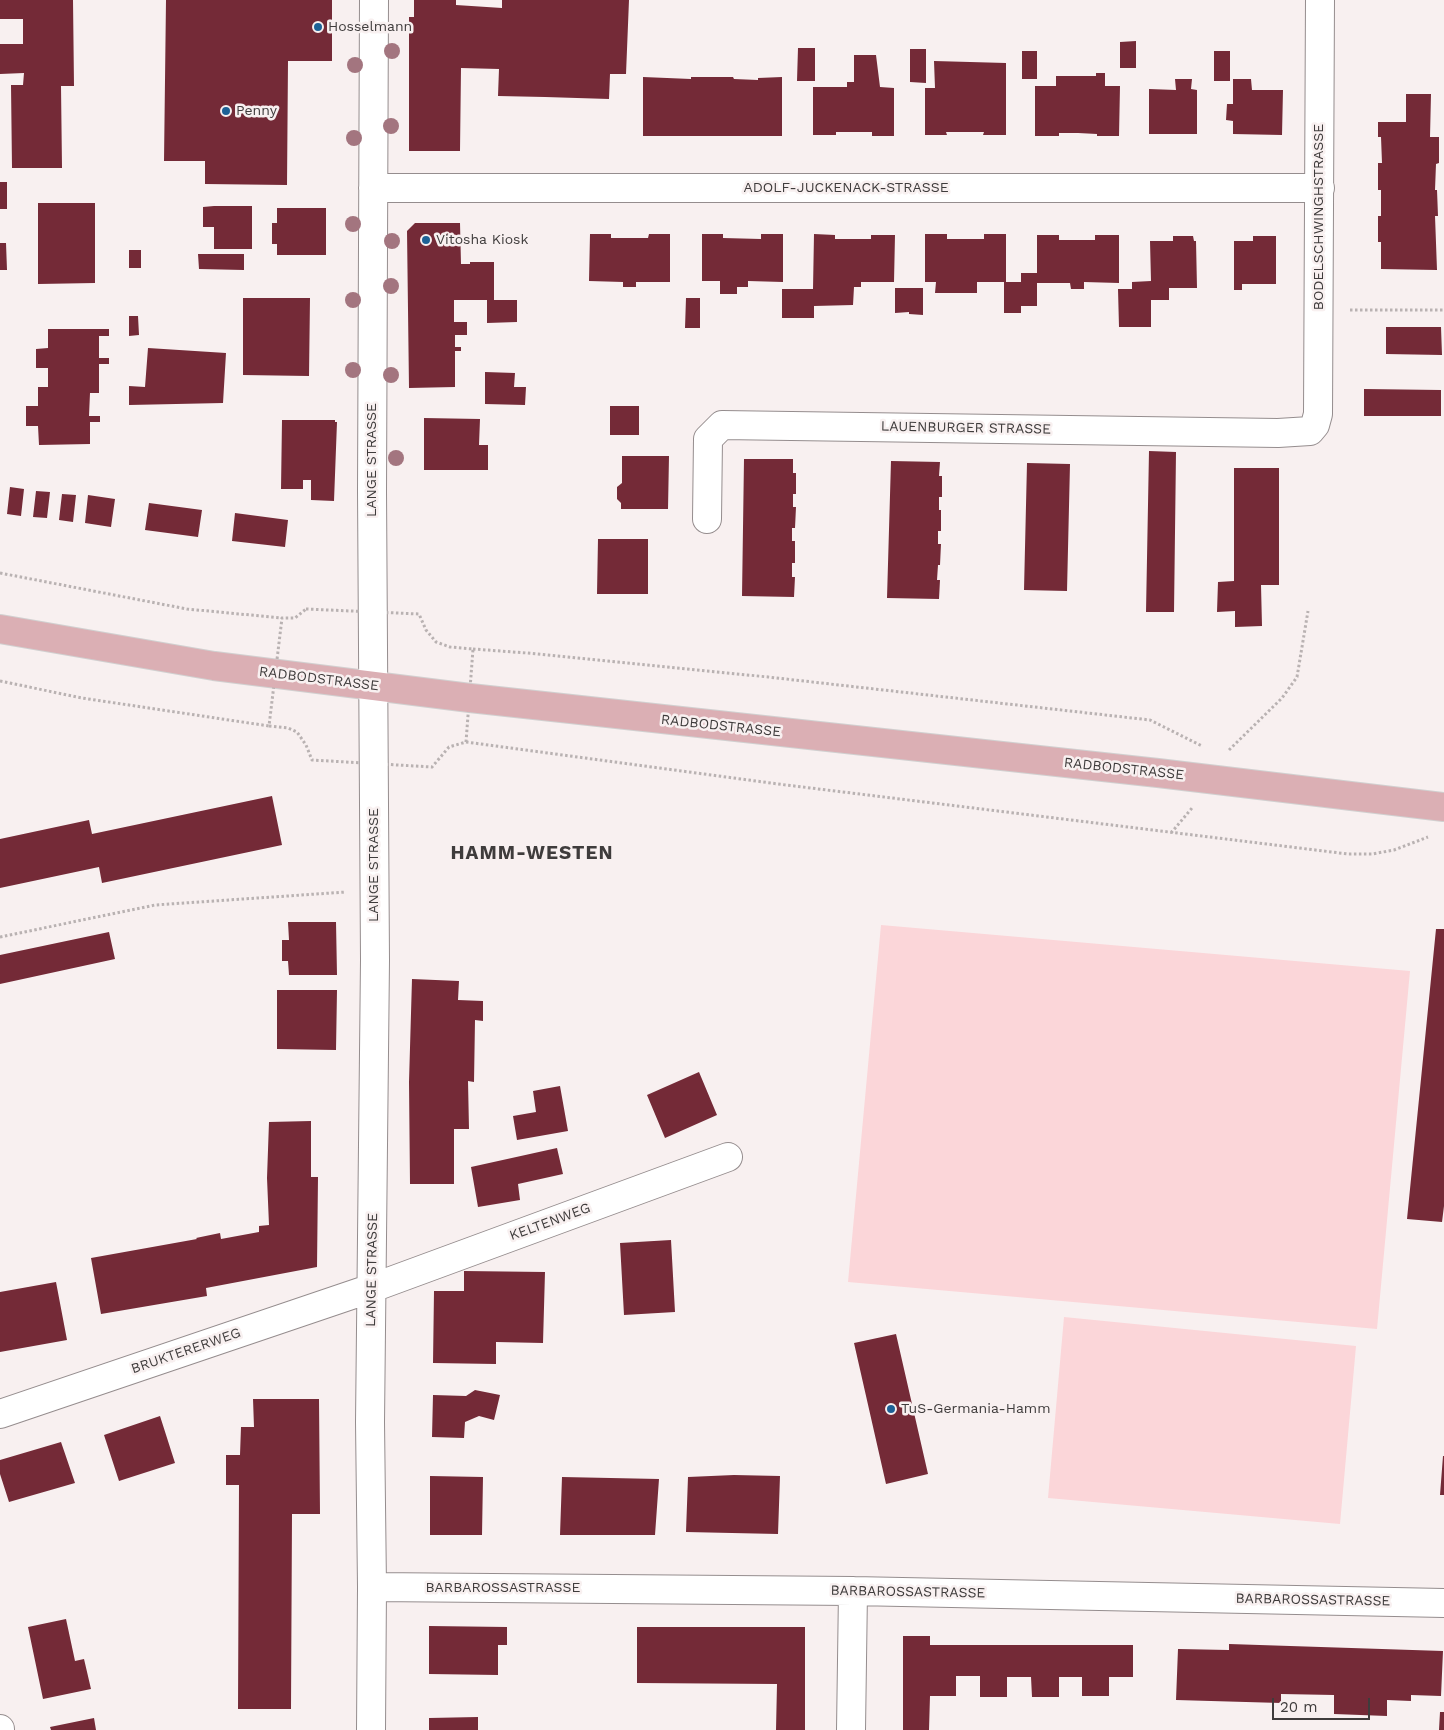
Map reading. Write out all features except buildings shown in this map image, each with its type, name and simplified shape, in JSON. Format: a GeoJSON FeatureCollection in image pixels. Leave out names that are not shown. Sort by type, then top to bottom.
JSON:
{"type":"FeatureCollection","features":[{"type":"Feature","properties":{"kind":"main road","name":"RADBODSTRASSE"},"geometry":{"type":"LineString","coordinates":[[0,629],[214,666],[373,686],[1444,807]]}},
{"type":"Feature","properties":{"kind":"street","name":"LANGE STRASSE"},"geometry":{"type":"LineString","coordinates":[[371,1730],[370,1422],[375,890],[373,686],[374,0]]}},
{"type":"Feature","properties":{"kind":"street","name":"BODELSCHWINGHSTRASSE"},"geometry":{"type":"LineString","coordinates":[[1310,431],[1315,424],[1318,414],[1320,0]]}},
{"type":"Feature","properties":{"kind":"street","name":"ADOLF-JUCKENACK-STRASSE"},"geometry":{"type":"LineString","coordinates":[[373,188],[1320,188]]}},
{"type":"Feature","properties":{"kind":"street","name":"LAUENBURGER STRASSE"},"geometry":{"type":"LineString","coordinates":[[706,519],[708,439],[722,425],[1278,433],[1310,431]]}},
{"type":"Feature","properties":{"kind":"street","name":"KELTENWEG"},"geometry":{"type":"LineString","coordinates":[[372,1288],[728,1157]]}},
{"type":"Feature","properties":{"kind":"street","name":"BRUKTERERWEG"},"geometry":{"type":"LineString","coordinates":[[0,1414],[372,1288]]}},
{"type":"Feature","properties":{"kind":"street","name":"BARBAROSSASTRASSE"},"geometry":{"type":"LineString","coordinates":[[372,1587],[853,1591],[1444,1603]]}},
{"type":"Feature","properties":{"kind":"street"},"geometry":{"type":"LineString","coordinates":[[852,1730],[853,1591]]}},
{"type":"Feature","properties":{"kind":"path"},"geometry":{"type":"LineString","coordinates":[[1319,310],[1444,310]]}},
{"type":"Feature","properties":{"kind":"path"},"geometry":{"type":"LineString","coordinates":[[0,573],[187,609],[282,618]]}},
{"type":"Feature","properties":{"kind":"path"},"geometry":{"type":"LineString","coordinates":[[1171,833],[1214,780],[1227,752],[1282,698],[1296,677],[1308,611]]}},
{"type":"Feature","properties":{"kind":"path"},"geometry":{"type":"LineString","coordinates":[[473,649],[768,677],[1150,720],[1208,749]]}},
{"type":"Feature","properties":{"kind":"path"},"geometry":{"type":"LineString","coordinates":[[0,682],[82,698],[269,726]]}},
{"type":"Feature","properties":{"kind":"path"},"geometry":{"type":"LineString","coordinates":[[466,742],[768,783],[1348,854],[1372,854],[1394,850],[1436,834]]}},
{"type":"Feature","properties":{"kind":"path"},"geometry":{"type":"LineString","coordinates":[[0,937],[155,905],[375,890]]}},
{"type":"Feature","properties":{"kind":"shaded area"},"geometry":{"type":"Polygon","coordinates":[[[881,925],[1410,971],[1377,1329],[848,1282],[881,925]]]}},
{"type":"Feature","properties":{"kind":"shaded area"},"geometry":{"type":"Polygon","coordinates":[[[1064,1317],[1356,1346],[1340,1524],[1048,1498],[1064,1317]]]}},
{"type":"Feature","properties":{"kind":"place","name":"Hosselmann"},"geometry":{"type":"Point","coordinates":[318,27]}},
{"type":"Feature","properties":{"kind":"place","name":"Penny"},"geometry":{"type":"Point","coordinates":[226,111]}},
{"type":"Feature","properties":{"kind":"place","name":"Vitosha Kiosk"},"geometry":{"type":"Point","coordinates":[426,240]}},
{"type":"Feature","properties":{"kind":"place","name":"TuS-Germania-Hamm"},"geometry":{"type":"Point","coordinates":[891,1409]}},
{"type":"Feature","properties":{"kind":"district","name":"HAMM-WESTEN"},"geometry":{"type":"Point","coordinates":[532,853]}}]}
